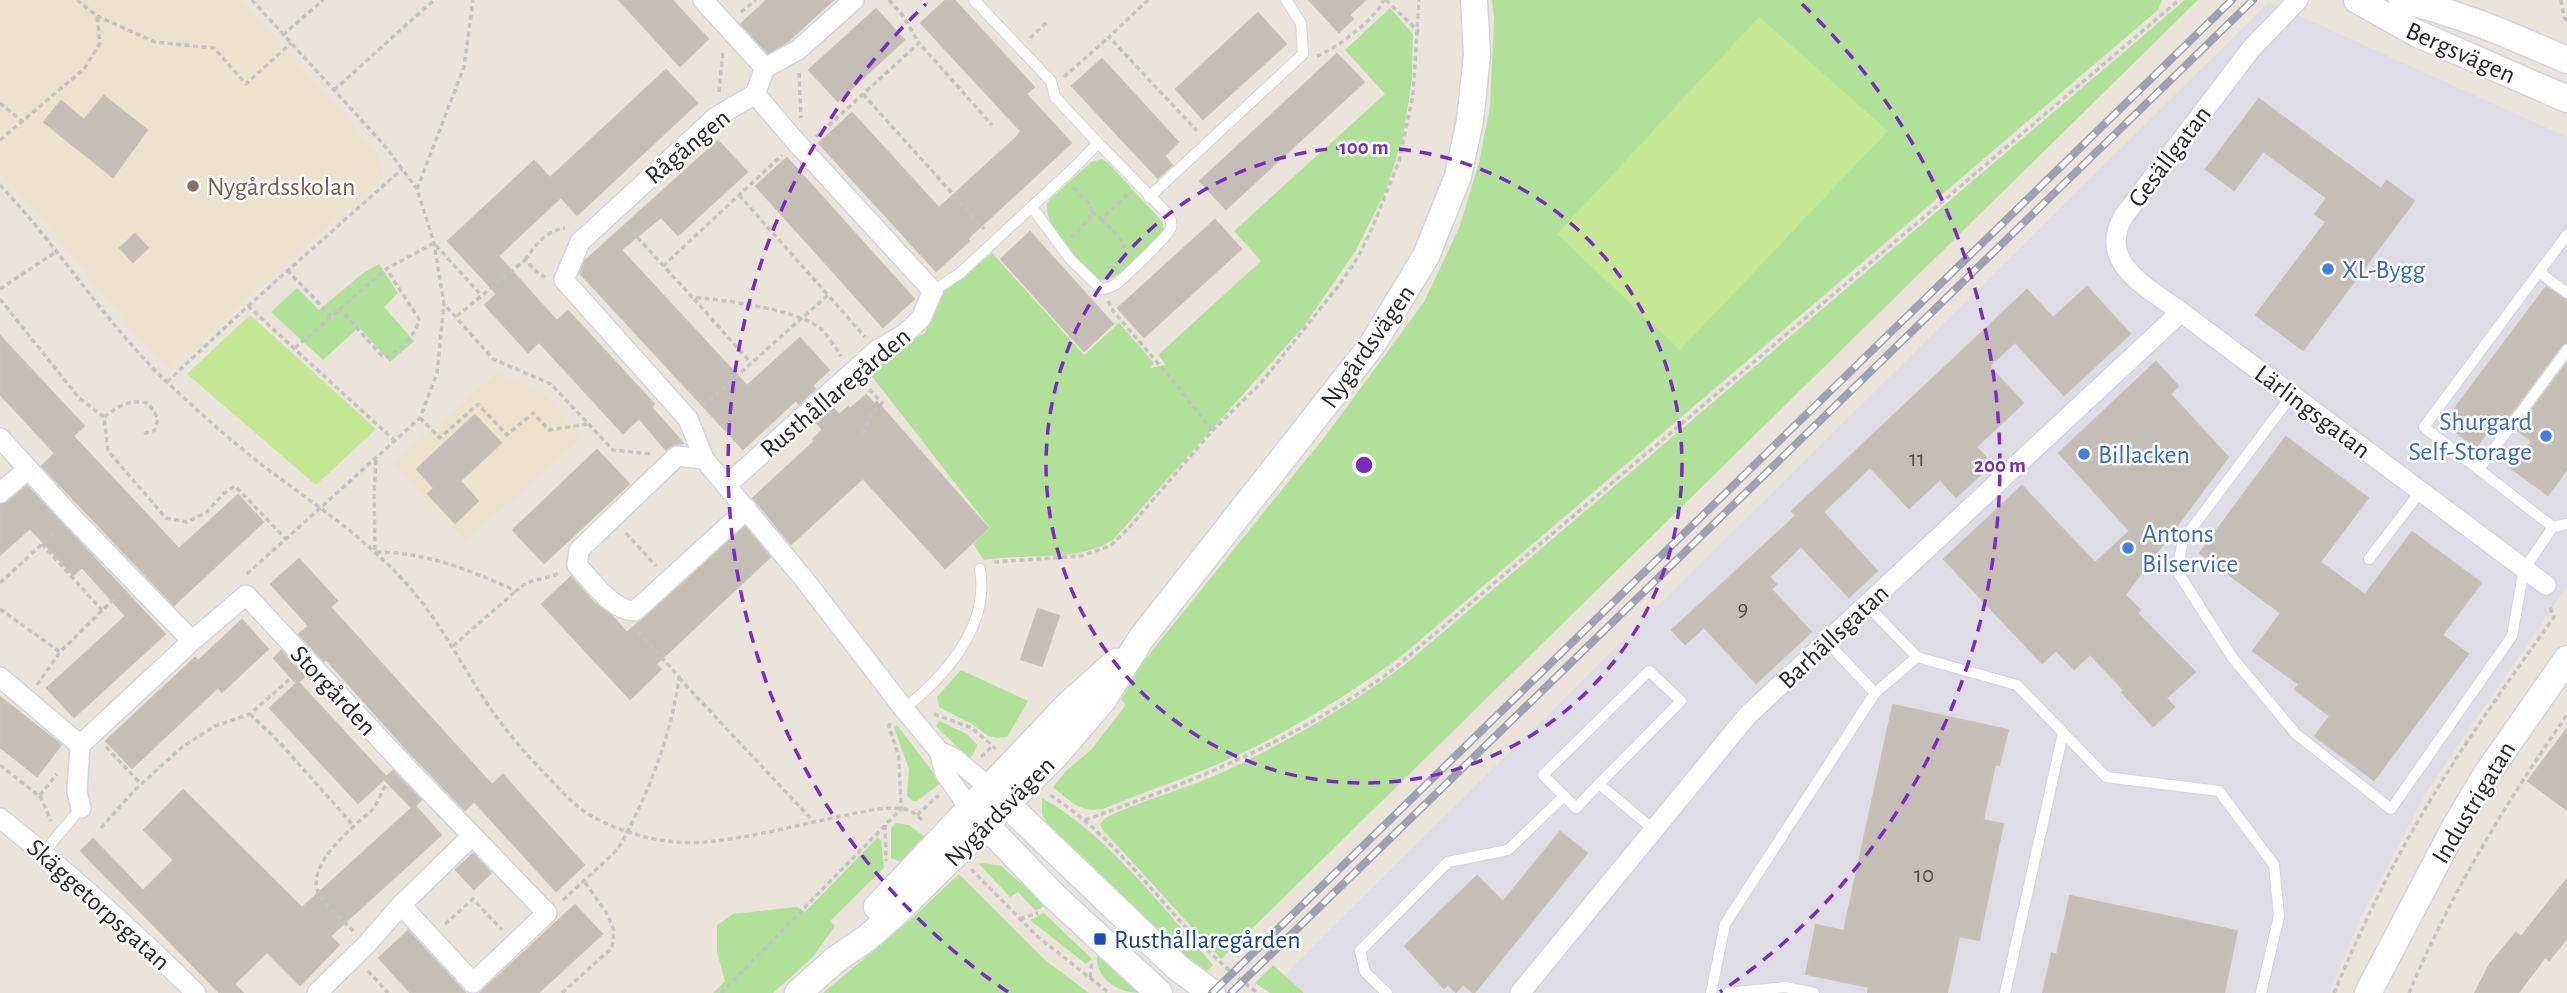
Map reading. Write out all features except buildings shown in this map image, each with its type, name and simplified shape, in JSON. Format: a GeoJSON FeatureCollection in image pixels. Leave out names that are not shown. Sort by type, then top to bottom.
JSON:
{"type":"FeatureCollection","features":[{"type":"Feature","properties":{"kind":"street"},"geometry":{"type":"LineString","coordinates":[[703,0],[765,68],[798,50],[853,0]]}},
{"type":"Feature","properties":{"kind":"street","name":"Nygårdsvägen"},"geometry":{"type":"LineString","coordinates":[[797,993],[835,960],[858,927],[949,847],[1022,771],[1067,706],[1140,640],[1372,345],[1426,256],[1458,176],[1470,120],[1477,55],[1474,0]]}},
{"type":"Feature","properties":{"kind":"street","name":"Gesällgatan"},"geometry":{"type":"LineString","coordinates":[[2181,312],[2119,260],[2114,246],[2115,230],[2233,71],[2298,0]]}},
{"type":"Feature","properties":{"kind":"street","name":"Bergsvägen"},"geometry":{"type":"LineString","coordinates":[[2357,0],[2416,33],[2567,99]]}},
{"type":"Feature","properties":{"kind":"street","name":"Bergsvägen"},"geometry":{"type":"LineString","coordinates":[[2402,0],[2467,19],[2567,60]]}},
{"type":"Feature","properties":{"kind":"street","name":"Rågången"},"geometry":{"type":"LineString","coordinates":[[564,280],[580,242],[716,117],[755,94],[765,68]]}},
{"type":"Feature","properties":{"kind":"street"},"geometry":{"type":"LineString","coordinates":[[755,94],[799,146],[933,291]]}},
{"type":"Feature","properties":{"kind":"street"},"geometry":{"type":"LineString","coordinates":[[564,280],[688,419],[704,459],[804,579],[939,751],[945,773],[978,817],[1054,896],[1159,993]]}},
{"type":"Feature","properties":{"kind":"street","name":"Rusthållaregården"},"geometry":{"type":"LineString","coordinates":[[727,485],[877,349],[906,332],[921,318],[933,291]]}},
{"type":"Feature","properties":{"kind":"street","name":"Lärlingsgatan"},"geometry":{"type":"LineString","coordinates":[[2181,312],[2546,585]]}},
{"type":"Feature","properties":{"kind":"street","name":"Barhällsgatan"},"geometry":{"type":"LineString","coordinates":[[1520,993],[1747,716],[2181,312]]}},
{"type":"Feature","properties":{"kind":"street"},"geometry":{"type":"LineString","coordinates":[[3,448],[28,469],[192,640]]}},
{"type":"Feature","properties":{"kind":"street"},"geometry":{"type":"LineString","coordinates":[[704,459],[677,456],[579,550],[577,565],[610,600],[625,611],[635,611],[747,509]]}},
{"type":"Feature","properties":{"kind":"street"},"geometry":{"type":"LineString","coordinates":[[0,493],[28,469]]}},
{"type":"Feature","properties":{"kind":"street"},"geometry":{"type":"LineString","coordinates":[[81,808],[78,792],[87,739],[192,640],[246,595]]}},
{"type":"Feature","properties":{"kind":"street","name":"Storgården"},"geometry":{"type":"LineString","coordinates":[[246,595],[547,914]]}},
{"type":"Feature","properties":{"kind":"street","name":"Industrigatan"},"geometry":{"type":"LineString","coordinates":[[2368,993],[2434,864],[2480,786],[2567,659]]}},
{"type":"Feature","properties":{"kind":"street"},"geometry":{"type":"LineString","coordinates":[[0,677],[27,699],[87,739]]}},
{"type":"Feature","properties":{"kind":"street"},"geometry":{"type":"LineString","coordinates":[[939,751],[954,758],[998,796],[1177,967],[1212,993]]}},
{"type":"Feature","properties":{"kind":"street","name":"Skäggetorpsgatan"},"geometry":{"type":"LineString","coordinates":[[0,818],[44,852],[130,928],[196,993]]}},
{"type":"Feature","properties":{"kind":"street"},"geometry":{"type":"LineString","coordinates":[[317,993],[472,836]]}},
{"type":"Feature","properties":{"kind":"street"},"geometry":{"type":"LineString","coordinates":[[401,905],[473,983],[547,914]]}},
{"type":"Feature","properties":{"kind":"street","name":"Industrigatan"},"geometry":{"type":"LineString","coordinates":[[2377,993],[2389,953]]}},
{"type":"Feature","properties":{"kind":"lane"},"geometry":{"type":"LineString","coordinates":[[974,0],[1051,81],[1055,97],[1170,218],[1172,225],[1164,240],[1133,267],[1128,275],[1106,289],[1101,289],[1070,259],[1032,207]]}},
{"type":"Feature","properties":{"kind":"lane"},"geometry":{"type":"LineString","coordinates":[[1149,197],[1303,54],[1301,23],[1286,0]]}},
{"type":"Feature","properties":{"kind":"lane","name":"Rusthållaregården"},"geometry":{"type":"LineString","coordinates":[[933,291],[959,274],[1064,178],[1097,143]]}},
{"type":"Feature","properties":{"kind":"lane"},"geometry":{"type":"LineString","coordinates":[[2553,527],[2424,427],[2567,235]]}},
{"type":"Feature","properties":{"kind":"lane"},"geometry":{"type":"LineString","coordinates":[[2539,272],[2567,293]]}},
{"type":"Feature","properties":{"kind":"lane"},"geometry":{"type":"LineString","coordinates":[[2479,468],[2567,350]]}},
{"type":"Feature","properties":{"kind":"lane"},"geometry":{"type":"LineString","coordinates":[[2292,395],[2183,540],[2177,571],[2232,656],[2296,734],[2391,809],[2512,636],[2524,569],[2553,527],[2567,524]]}},
{"type":"Feature","properties":{"kind":"lane"},"geometry":{"type":"LineString","coordinates":[[2369,559],[2421,491]]}},
{"type":"Feature","properties":{"kind":"lane"},"geometry":{"type":"LineString","coordinates":[[904,709],[940,675],[965,643],[976,618],[980,599],[980,569]]}},
{"type":"Feature","properties":{"kind":"lane"},"geometry":{"type":"LineString","coordinates":[[1867,605],[1917,657],[2017,685],[2106,777],[2219,792],[2274,865],[2280,916],[2261,993]]}},
{"type":"Feature","properties":{"kind":"lane"},"geometry":{"type":"LineString","coordinates":[[1827,642],[1875,693]]}},
{"type":"Feature","properties":{"kind":"lane"},"geometry":{"type":"LineString","coordinates":[[1711,993],[1726,924],[1875,693],[1917,657]]}},
{"type":"Feature","properties":{"kind":"lane"},"geometry":{"type":"LineString","coordinates":[[1650,671],[1681,701],[1600,784],[1576,808],[1543,775],[1650,671]]}},
{"type":"Feature","properties":{"kind":"lane"},"geometry":{"type":"LineString","coordinates":[[2005,993],[2063,733]]}},
{"type":"Feature","properties":{"kind":"lane"},"geometry":{"type":"LineString","coordinates":[[1600,784],[1653,829]]}},
{"type":"Feature","properties":{"kind":"lane"},"geometry":{"type":"LineString","coordinates":[[1387,993],[1365,972],[1360,951],[1448,862],[1508,850],[1564,796]]}},
{"type":"Feature","properties":{"kind":"lane"},"geometry":{"type":"LineString","coordinates":[[44,852],[81,808]]}},
{"type":"Feature","properties":{"kind":"lane"},"geometry":{"type":"LineString","coordinates":[[1728,993],[1785,987],[1814,993]]}},
{"type":"Feature","properties":{"kind":"path"},"geometry":{"type":"LineString","coordinates":[[77,0],[97,16],[155,42],[214,48],[246,84],[291,43]]}},
{"type":"Feature","properties":{"kind":"path"},"geometry":{"type":"LineString","coordinates":[[246,595],[236,584],[421,418],[437,373],[444,304],[434,243],[418,189],[386,146],[252,0]]}},
{"type":"Feature","properties":{"kind":"path"},"geometry":{"type":"LineString","coordinates":[[284,35],[323,0]]}},
{"type":"Feature","properties":{"kind":"path"},"geometry":{"type":"LineString","coordinates":[[334,90],[434,0]]}},
{"type":"Feature","properties":{"kind":"path"},"geometry":{"type":"LineString","coordinates":[[418,189],[464,67],[473,0]]}},
{"type":"Feature","properties":{"kind":"path"},"geometry":{"type":"LineString","coordinates":[[888,0],[904,16],[919,43],[992,125]]}},
{"type":"Feature","properties":{"kind":"path"},"geometry":{"type":"LineString","coordinates":[[1051,81],[1067,76],[1147,0]]}},
{"type":"Feature","properties":{"kind":"path"},"geometry":{"type":"LineString","coordinates":[[1303,54],[1312,57],[1322,55],[1377,13],[1385,0],[1419,32]]}},
{"type":"Feature","properties":{"kind":"path"},"geometry":{"type":"LineString","coordinates":[[980,569],[993,562],[1082,556],[1110,546],[1128,529],[1212,431],[1289,351],[1358,257],[1387,195],[1399,161],[1413,95],[1419,0]]}},
{"type":"Feature","properties":{"kind":"path"},"geometry":{"type":"LineString","coordinates":[[1085,820],[1217,771],[1259,751],[1331,711],[1390,672],[2179,0]]}},
{"type":"Feature","properties":{"kind":"path"},"geometry":{"type":"LineString","coordinates":[[2561,0],[2567,21]]}},
{"type":"Feature","properties":{"kind":"path"},"geometry":{"type":"LineString","coordinates":[[0,140],[84,69],[100,43],[97,16]]}},
{"type":"Feature","properties":{"kind":"path"},"geometry":{"type":"LineString","coordinates":[[1019,47],[1046,23]]}},
{"type":"Feature","properties":{"kind":"path"},"geometry":{"type":"LineString","coordinates":[[716,117],[726,25]]}},
{"type":"Feature","properties":{"kind":"path"},"geometry":{"type":"LineString","coordinates":[[1109,37],[1208,143]]}},
{"type":"Feature","properties":{"kind":"path"},"geometry":{"type":"LineString","coordinates":[[663,266],[739,195],[863,94],[919,43]]}},
{"type":"Feature","properties":{"kind":"path"},"geometry":{"type":"LineString","coordinates":[[798,50],[799,146]]}},
{"type":"Feature","properties":{"kind":"path"},"geometry":{"type":"LineString","coordinates":[[863,94],[995,241]]}},
{"type":"Feature","properties":{"kind":"path"},"geometry":{"type":"LineString","coordinates":[[0,103],[23,122]]}},
{"type":"Feature","properties":{"kind":"path"},"geometry":{"type":"LineString","coordinates":[[167,382],[287,270],[402,169]]}},
{"type":"Feature","properties":{"kind":"path"},"geometry":{"type":"LineString","coordinates":[[1064,178],[1089,204],[1092,212],[1123,242],[1126,256],[1133,267]]}},
{"type":"Feature","properties":{"kind":"path"},"geometry":{"type":"LineString","coordinates":[[0,185],[57,251],[114,324],[167,382],[242,449],[320,506],[375,552],[413,591],[453,646],[500,722],[538,767],[580,809],[595,819],[627,832],[643,837],[685,842],[707,842],[884,808],[901,809],[917,815],[1038,937],[1109,993]]}},
{"type":"Feature","properties":{"kind":"path"},"geometry":{"type":"LineString","coordinates":[[1101,219],[1138,185]]}},
{"type":"Feature","properties":{"kind":"path"},"geometry":{"type":"LineString","coordinates":[[739,195],[877,349]]}},
{"type":"Feature","properties":{"kind":"path"},"geometry":{"type":"LineString","coordinates":[[613,210],[751,363]]}},
{"type":"Feature","properties":{"kind":"path"},"geometry":{"type":"LineString","coordinates":[[1063,246],[1081,229],[1092,212]]}},
{"type":"Feature","properties":{"kind":"path"},"geometry":{"type":"LineString","coordinates":[[456,317],[525,260],[538,242],[553,230],[565,228],[580,242]]}},
{"type":"Feature","properties":{"kind":"path"},"geometry":{"type":"LineString","coordinates":[[295,348],[386,269],[434,243]]}},
{"type":"Feature","properties":{"kind":"path"},"geometry":{"type":"LineString","coordinates":[[434,243],[481,295]]}},
{"type":"Feature","properties":{"kind":"path"},"geometry":{"type":"LineString","coordinates":[[0,289],[57,251]]}},
{"type":"Feature","properties":{"kind":"path"},"geometry":{"type":"LineString","coordinates":[[525,260],[539,274],[551,280],[564,280]]}},
{"type":"Feature","properties":{"kind":"path"},"geometry":{"type":"LineString","coordinates":[[339,309],[381,355],[388,357],[393,353],[415,334],[419,319],[386,269]]}},
{"type":"Feature","properties":{"kind":"path"},"geometry":{"type":"LineString","coordinates":[[287,270],[331,316]]}},
{"type":"Feature","properties":{"kind":"path"},"geometry":{"type":"LineString","coordinates":[[1106,289],[1113,311],[1212,431]]}},
{"type":"Feature","properties":{"kind":"path"},"geometry":{"type":"LineString","coordinates":[[688,419],[828,295]]}},
{"type":"Feature","properties":{"kind":"path"},"geometry":{"type":"LineString","coordinates":[[692,297],[803,317],[821,329],[853,372],[882,403],[872,412],[863,434]]}},
{"type":"Feature","properties":{"kind":"path"},"geometry":{"type":"LineString","coordinates":[[0,299],[79,398],[104,417],[108,451],[166,518],[187,522],[207,513],[223,494],[235,486],[286,539]]}},
{"type":"Feature","properties":{"kind":"path"},"geometry":{"type":"LineString","coordinates":[[444,304],[493,359],[551,384],[613,450],[677,456]]}},
{"type":"Feature","properties":{"kind":"path"},"geometry":{"type":"LineString","coordinates":[[248,306],[396,442]]}},
{"type":"Feature","properties":{"kind":"path"},"geometry":{"type":"LineString","coordinates":[[104,417],[118,406],[135,401],[148,404],[158,418],[155,430],[141,435]]}},
{"type":"Feature","properties":{"kind":"path"},"geometry":{"type":"LineString","coordinates":[[421,418],[440,438],[478,404],[507,435],[533,413],[548,430],[588,423]]}},
{"type":"Feature","properties":{"kind":"path"},"geometry":{"type":"LineString","coordinates":[[375,552],[376,460]]}},
{"type":"Feature","properties":{"kind":"path"},"geometry":{"type":"LineString","coordinates":[[0,583],[71,516]]}},
{"type":"Feature","properties":{"kind":"path"},"geometry":{"type":"LineString","coordinates":[[613,518],[669,581]]}},
{"type":"Feature","properties":{"kind":"path"},"geometry":{"type":"LineString","coordinates":[[42,544],[102,611]]}},
{"type":"Feature","properties":{"kind":"path"},"geometry":{"type":"LineString","coordinates":[[375,552],[400,552],[435,559],[477,573],[516,591]]}},
{"type":"Feature","properties":{"kind":"path"},"geometry":{"type":"LineString","coordinates":[[453,646],[532,579],[550,579],[577,565]]}},
{"type":"Feature","properties":{"kind":"path"},"geometry":{"type":"LineString","coordinates":[[27,699],[60,652],[133,581]]}},
{"type":"Feature","properties":{"kind":"path"},"geometry":{"type":"LineString","coordinates":[[2337,993],[2338,985],[2379,896],[2420,817],[2482,718],[2554,617],[2547,600],[2546,585]]}},
{"type":"Feature","properties":{"kind":"path"},"geometry":{"type":"LineString","coordinates":[[0,610],[60,652]]}},
{"type":"Feature","properties":{"kind":"path"},"geometry":{"type":"LineString","coordinates":[[625,611],[636,629],[814,822]]}},
{"type":"Feature","properties":{"kind":"path"},"geometry":{"type":"LineString","coordinates":[[547,914],[613,854],[627,832],[653,774],[670,719],[679,677]]}},
{"type":"Feature","properties":{"kind":"path"},"geometry":{"type":"LineString","coordinates":[[100,828],[141,784],[182,747],[215,726],[250,713],[291,678]]}},
{"type":"Feature","properties":{"kind":"path"},"geometry":{"type":"LineString","coordinates":[[722,993],[901,809],[899,758],[888,726],[904,709],[939,714],[972,728],[1085,820],[1144,878],[1217,960],[1258,993]]}},
{"type":"Feature","properties":{"kind":"path"},"geometry":{"type":"LineString","coordinates":[[250,713],[353,825]]}},
{"type":"Feature","properties":{"kind":"path"},"geometry":{"type":"LineString","coordinates":[[2409,993],[2474,860],[2567,715]]}},
{"type":"Feature","properties":{"kind":"path"},"geometry":{"type":"LineString","coordinates":[[39,796],[87,739],[141,784]]}},
{"type":"Feature","properties":{"kind":"path"},"geometry":{"type":"LineString","coordinates":[[0,765],[39,796],[58,835]]}},
{"type":"Feature","properties":{"kind":"path"},"geometry":{"type":"LineString","coordinates":[[388,783],[374,808],[353,825],[316,874],[318,893],[388,993]]}},
{"type":"Feature","properties":{"kind":"path"},"geometry":{"type":"LineString","coordinates":[[885,825],[887,870]]}},
{"type":"Feature","properties":{"kind":"path"},"geometry":{"type":"LineString","coordinates":[[562,993],[612,947],[614,930],[606,912],[584,881]]}},
{"type":"Feature","properties":{"kind":"path"},"geometry":{"type":"LineString","coordinates":[[431,937],[473,899],[515,944]]}},
{"type":"Feature","properties":{"kind":"path"},"geometry":{"type":"LineString","coordinates":[[1020,919],[1042,912]]}},
{"type":"Feature","properties":{"kind":"path"},"geometry":{"type":"LineString","coordinates":[[1090,977],[1092,959]]}},
{"type":"Feature","properties":{"kind":"shaded area","name":"Nygårdsskolan"},"geometry":{"type":"Polygon","coordinates":[[[0,0],[242,0],[376,151],[383,177],[170,369],[141,341],[22,195],[0,173],[0,0]]]}},
{"type":"Feature","properties":{"kind":"shaded area"},"geometry":{"type":"Polygon","coordinates":[[[2269,2],[2567,137],[2567,586],[2427,791],[2361,917],[2329,993],[1304,993],[1284,975],[2269,2]]]}},
{"type":"Feature","properties":{"kind":"shaded area"},"geometry":{"type":"Polygon","coordinates":[[[497,373],[542,393],[583,437],[466,541],[393,463],[497,373]]]}},
{"type":"Feature","properties":{"kind":"green space"},"geometry":{"type":"Polygon","coordinates":[[[1492,0],[2162,0],[2158,10],[1399,658],[1309,717],[1238,755],[1103,809],[1088,809],[1076,805],[1053,787],[1067,770],[1091,750],[1126,705],[1121,700],[1139,667],[1330,430],[1424,302],[1459,228],[1479,163],[1490,107],[1494,18],[1492,0]]]}},
{"type":"Feature","properties":{"kind":"green space"},"geometry":{"type":"Polygon","coordinates":[[[2185,0],[2198,0],[1221,959],[1103,830],[1100,825],[1105,818],[1207,779],[1269,749],[1340,709],[1407,663],[2185,0]]]}},
{"type":"Feature","properties":{"kind":"green space"},"geometry":{"type":"Polygon","coordinates":[[[1390,8],[1413,34],[1412,78],[1403,137],[1386,190],[1356,250],[1304,326],[1113,540],[1099,547],[1067,555],[984,560],[973,544],[990,528],[867,370],[888,352],[925,333],[940,295],[992,253],[1084,355],[1119,323],[1154,363],[1150,368],[1166,365],[1158,355],[1261,261],[1234,231],[1385,94],[1345,50],[1390,8]]]}},
{"type":"Feature","properties":{"kind":"green space"},"geometry":{"type":"Polygon","coordinates":[[[1759,17],[1888,131],[1680,350],[1557,234],[1759,17]]]}},
{"type":"Feature","properties":{"kind":"green space"},"geometry":{"type":"Polygon","coordinates":[[[1102,159],[1159,218],[1163,229],[1161,236],[1125,271],[1099,280],[1064,243],[1050,220],[1047,209],[1049,200],[1091,162],[1102,159]]]}},
{"type":"Feature","properties":{"kind":"green space"},"geometry":{"type":"Polygon","coordinates":[[[379,264],[398,293],[384,307],[414,341],[390,362],[359,327],[323,360],[271,312],[297,288],[319,310],[363,273],[379,264]]]}},
{"type":"Feature","properties":{"kind":"green space"},"geometry":{"type":"Polygon","coordinates":[[[250,315],[376,429],[316,485],[187,374],[250,315]]]}},
{"type":"Feature","properties":{"kind":"green space"},"geometry":{"type":"Polygon","coordinates":[[[961,670],[1028,701],[1007,737],[988,736],[972,724],[939,707],[937,697],[961,670]]]}},
{"type":"Feature","properties":{"kind":"green space"},"geometry":{"type":"Polygon","coordinates":[[[939,721],[967,734],[977,745],[973,755],[968,758],[936,726],[939,721]]]}},
{"type":"Feature","properties":{"kind":"green space"},"geometry":{"type":"Polygon","coordinates":[[[897,725],[941,783],[917,801],[912,801],[907,795],[909,769],[894,727],[897,725]]]}},
{"type":"Feature","properties":{"kind":"green space"},"geometry":{"type":"Polygon","coordinates":[[[1042,798],[1089,831],[1134,874],[1213,965],[1204,974],[1048,825],[1042,814],[1042,798]]]}},
{"type":"Feature","properties":{"kind":"green space"},"geometry":{"type":"Polygon","coordinates":[[[895,823],[909,825],[929,840],[902,863],[891,858],[891,829],[895,823]]]}},
{"type":"Feature","properties":{"kind":"green space"},"geometry":{"type":"Polygon","coordinates":[[[878,837],[881,841],[884,868],[830,921],[835,926],[813,957],[773,993],[713,993],[725,981],[717,952],[717,925],[733,914],[797,907],[805,912],[878,837]]]}},
{"type":"Feature","properties":{"kind":"green space"},"geometry":{"type":"Polygon","coordinates":[[[979,864],[1001,866],[1045,904],[1035,910],[1018,892],[1010,897],[979,864]]]}},
{"type":"Feature","properties":{"kind":"green space"},"geometry":{"type":"Polygon","coordinates":[[[959,874],[1046,961],[1089,993],[823,993],[910,920],[959,874]]]}},
{"type":"Feature","properties":{"kind":"green space"},"geometry":{"type":"Polygon","coordinates":[[[1044,913],[1092,959],[1086,964],[1030,920],[1044,913]]]}},
{"type":"Feature","properties":{"kind":"green space"},"geometry":{"type":"Polygon","coordinates":[[[1097,954],[1140,993],[1123,990],[1109,982],[1097,963],[1097,954]]]}},
{"type":"Feature","properties":{"kind":"green space"},"geometry":{"type":"Polygon","coordinates":[[[1273,965],[1304,993],[1270,993],[1255,983],[1273,965]]]}},
{"type":"Feature","properties":{"kind":"railway"},"geometry":{"type":"LineString","coordinates":[[1212,993],[2232,0]]}},
{"type":"Feature","properties":{"kind":"railway"},"geometry":{"type":"LineString","coordinates":[[1231,993],[2253,0]]}},
{"type":"Feature","properties":{"kind":"place","name":"Nygårdsskolan"},"geometry":{"type":"Point","coordinates":[193,186]}},
{"type":"Feature","properties":{"kind":"place","name":"XL-Bygg"},"geometry":{"type":"Point","coordinates":[2328,269]}},
{"type":"Feature","properties":{"kind":"place","name":"Shurgard Self-Storage"},"geometry":{"type":"Point","coordinates":[2546,436]}},
{"type":"Feature","properties":{"kind":"place","name":"Billacken"},"geometry":{"type":"Point","coordinates":[2084,454]}},
{"type":"Feature","properties":{"kind":"place","name":"Antons Bilservice"},"geometry":{"type":"Point","coordinates":[2128,548]}},
{"type":"Feature","properties":{"kind":"place","name":"Rusthållaregården"},"geometry":{"type":"Point","coordinates":[1100,939]}}]}
